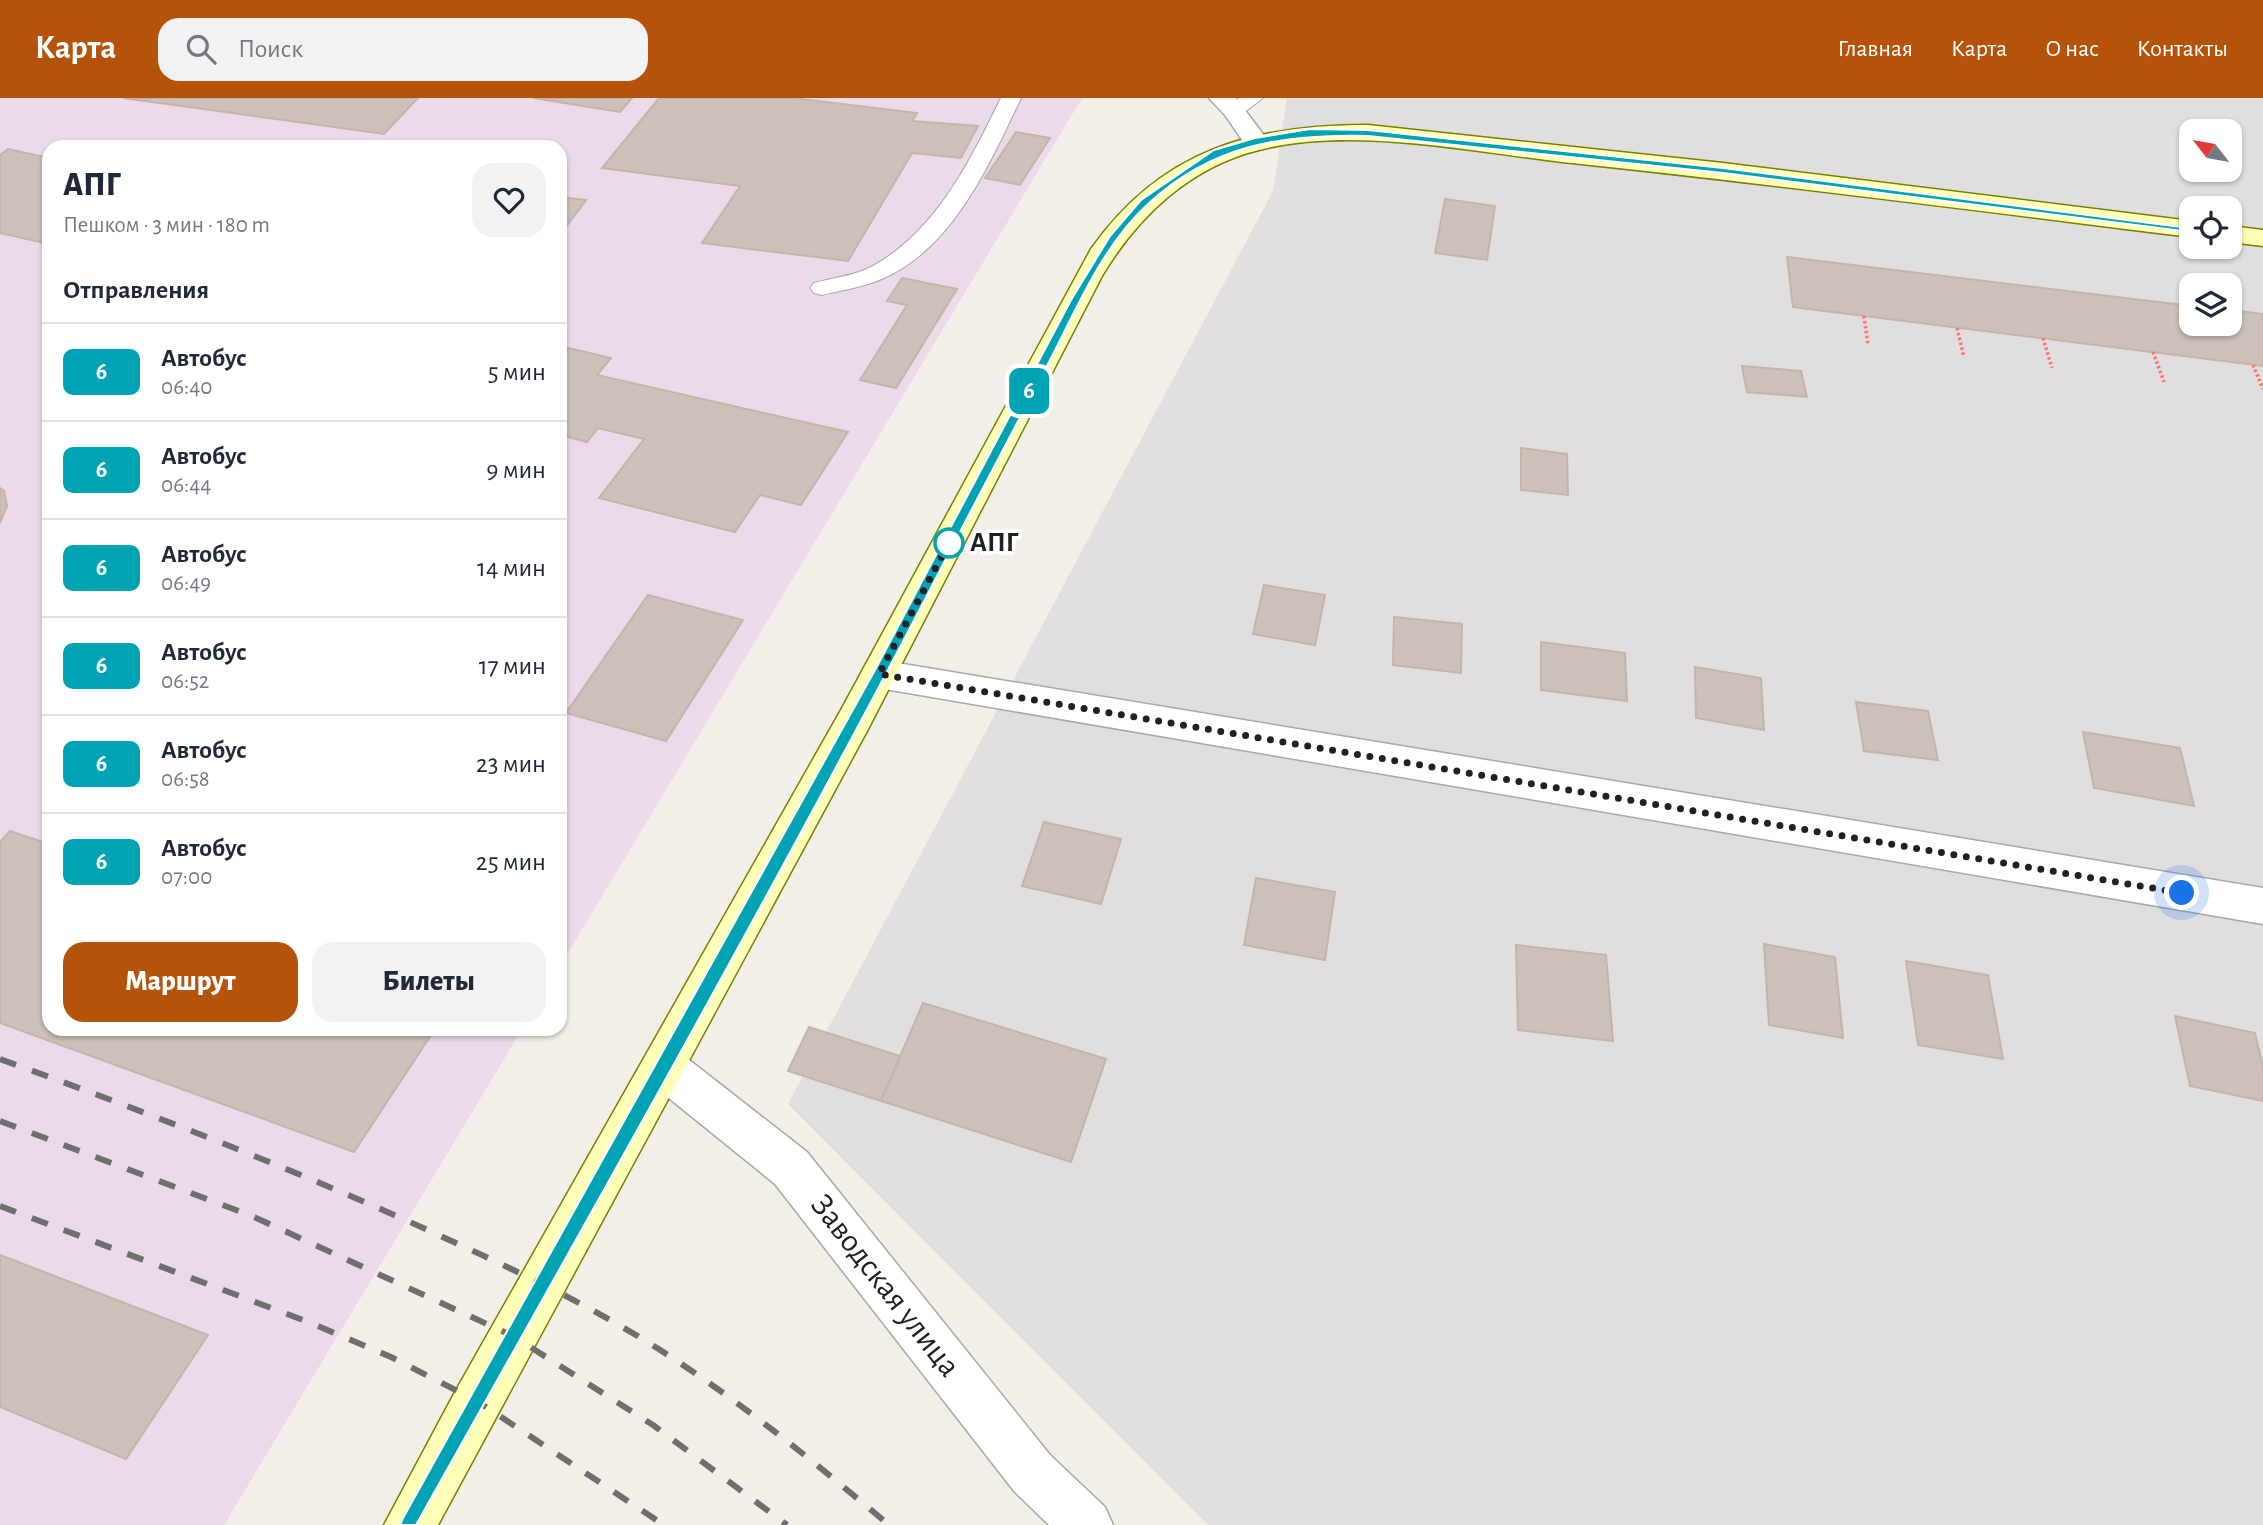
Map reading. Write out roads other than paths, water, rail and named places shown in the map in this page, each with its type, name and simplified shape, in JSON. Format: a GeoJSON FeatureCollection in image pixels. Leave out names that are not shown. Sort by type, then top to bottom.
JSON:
{"type":"FeatureCollection","features":[{"type":"Feature","properties":{"kind":"street"},"geometry":{"type":"LineString","coordinates":[[1236,102],[1255,141]]}},
{"type":"Feature","properties":{"kind":"street"},"geometry":{"type":"LineString","coordinates":[[410,1525],[879,674],[1076,300],[1114,236],[1145,202],[1182,174],[1218,152],[1255,141],[1310,132],[1368,133],[1723,171],[2179,228]]}},
{"type":"Feature","properties":{"kind":"street"},"geometry":{"type":"LineString","coordinates":[[2242,235],[2263,238]]}},
{"type":"Feature","properties":{"kind":"street"},"geometry":{"type":"LineString","coordinates":[[879,674],[2263,906]]}},
{"type":"Feature","properties":{"kind":"street","name":"Заводская улица"},"geometry":{"type":"LineString","coordinates":[[664,1067],[791,1168],[1032,1473],[1087,1525]]}},
{"type":"Feature","properties":{"kind":"lane"},"geometry":{"type":"LineString","coordinates":[[822,288],[876,274],[903,258],[934,228],[980,163],[1011,98]]}},
{"type":"Feature","properties":{"kind":"railway"},"geometry":{"type":"LineString","coordinates":[[0,1059],[164,1120],[326,1185],[570,1298],[623,1327],[712,1385],[802,1453],[889,1525]]}},
{"type":"Feature","properties":{"kind":"railway"},"geometry":{"type":"LineString","coordinates":[[0,1121],[252,1216],[513,1336],[653,1425],[787,1525]]}},
{"type":"Feature","properties":{"kind":"railway"},"geometry":{"type":"LineString","coordinates":[[0,1206],[311,1323],[391,1357],[477,1401],[664,1525]]}},
{"type":"Feature","properties":{"kind":"place","name":"АПГ"},"geometry":{"type":"Point","coordinates":[949,543]}}]}
